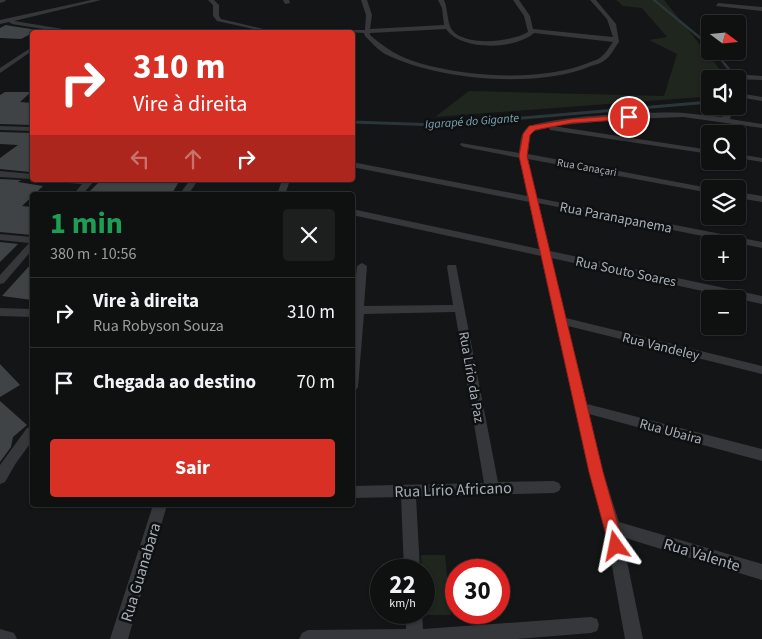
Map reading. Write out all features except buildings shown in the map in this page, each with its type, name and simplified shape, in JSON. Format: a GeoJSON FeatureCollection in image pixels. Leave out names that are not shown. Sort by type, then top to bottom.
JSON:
{"type":"FeatureCollection","features":[{"type":"Feature","properties":{"kind":"street"},"geometry":{"type":"LineString","coordinates":[[42,6],[86,0]]}},
{"type":"Feature","properties":{"kind":"street"},"geometry":{"type":"LineString","coordinates":[[3,21],[98,0]]}},
{"type":"Feature","properties":{"kind":"street"},"geometry":{"type":"LineString","coordinates":[[211,0],[216,5],[216,16],[219,20],[264,30]]}},
{"type":"Feature","properties":{"kind":"street"},"geometry":{"type":"LineString","coordinates":[[364,0],[369,15],[366,32],[370,40],[378,48],[410,63],[444,72],[498,77],[551,74],[584,67],[606,56],[614,48],[616,39],[608,18],[593,0]]}},
{"type":"Feature","properties":{"kind":"street"},"geometry":{"type":"LineString","coordinates":[[441,0],[447,15],[448,27],[452,34],[460,38],[490,43],[522,39],[532,31],[616,39]]}},
{"type":"Feature","properties":{"kind":"street"},"geometry":{"type":"LineString","coordinates":[[516,0],[526,16],[532,31]]}},
{"type":"Feature","properties":{"kind":"street"},"geometry":{"type":"LineString","coordinates":[[718,5],[762,9]]}},
{"type":"Feature","properties":{"kind":"street"},"geometry":{"type":"LineString","coordinates":[[3,21],[48,30]]}},
{"type":"Feature","properties":{"kind":"street"},"geometry":{"type":"LineString","coordinates":[[355,32],[448,27]]}},
{"type":"Feature","properties":{"kind":"street"},"geometry":{"type":"LineString","coordinates":[[0,71],[30,50]]}},
{"type":"Feature","properties":{"kind":"street"},"geometry":{"type":"LineString","coordinates":[[746,77],[762,78]]}},
{"type":"Feature","properties":{"kind":"street"},"geometry":{"type":"LineString","coordinates":[[746,96],[762,99]]}},
{"type":"Feature","properties":{"kind":"street"},"geometry":{"type":"LineString","coordinates":[[634,639],[613,527],[596,472],[532,201],[523,156],[526,134],[532,128],[538,126],[667,115],[762,126]]}},
{"type":"Feature","properties":{"kind":"street"},"geometry":{"type":"LineString","coordinates":[[725,121],[727,115]]}},
{"type":"Feature","properties":{"kind":"street"},"geometry":{"type":"LineString","coordinates":[[23,129],[30,121]]}},
{"type":"Feature","properties":{"kind":"street"},"geometry":{"type":"LineString","coordinates":[[538,126],[701,151]]}},
{"type":"Feature","properties":{"kind":"street"},"geometry":{"type":"LineString","coordinates":[[0,128],[30,129]]}},
{"type":"Feature","properties":{"kind":"street","name":"Rua Canaçari"},"geometry":{"type":"LineString","coordinates":[[464,145],[701,188]]}},
{"type":"Feature","properties":{"kind":"street"},"geometry":{"type":"LineString","coordinates":[[746,157],[762,160]]}},
{"type":"Feature","properties":{"kind":"street","name":"Rua Paranapanema"},"geometry":{"type":"LineString","coordinates":[[355,165],[762,245]]}},
{"type":"Feature","properties":{"kind":"street"},"geometry":{"type":"LineString","coordinates":[[0,174],[30,177]]}},
{"type":"Feature","properties":{"kind":"street"},"geometry":{"type":"LineString","coordinates":[[80,192],[89,182]]}},
{"type":"Feature","properties":{"kind":"street"},"geometry":{"type":"LineString","coordinates":[[746,196],[762,199]]}},
{"type":"Feature","properties":{"kind":"street","name":"Rua Souto Soares"},"geometry":{"type":"LineString","coordinates":[[355,213],[762,300]]}},
{"type":"Feature","properties":{"kind":"street"},"geometry":{"type":"LineString","coordinates":[[0,237],[30,240]]}},
{"type":"Feature","properties":{"kind":"street"},"geometry":{"type":"LineString","coordinates":[[0,281],[30,246]]}},
{"type":"Feature","properties":{"kind":"street"},"geometry":{"type":"LineString","coordinates":[[355,348],[362,266]]}},
{"type":"Feature","properties":{"kind":"street","name":"Rua Lírio da Paz"},"geometry":{"type":"LineString","coordinates":[[452,267],[492,487]]}},
{"type":"Feature","properties":{"kind":"street"},"geometry":{"type":"LineString","coordinates":[[358,310],[460,308]]}},
{"type":"Feature","properties":{"kind":"street"},"geometry":{"type":"LineString","coordinates":[[0,312],[30,313]]}},
{"type":"Feature","properties":{"kind":"street","name":"Rua Vandeley"},"geometry":{"type":"LineString","coordinates":[[560,321],[762,370]]}},
{"type":"Feature","properties":{"kind":"street","name":"Rua Ubaira"},"geometry":{"type":"LineString","coordinates":[[580,407],[762,455]]}},
{"type":"Feature","properties":{"kind":"street"},"geometry":{"type":"LineString","coordinates":[[0,478],[11,459],[30,435]]}},
{"type":"Feature","properties":{"kind":"street","name":"Rua Lírio Africano"},"geometry":{"type":"LineString","coordinates":[[355,492],[492,487],[554,487]]}},
{"type":"Feature","properties":{"kind":"street"},"geometry":{"type":"LineString","coordinates":[[408,491],[411,559]]}},
{"type":"Feature","properties":{"kind":"street","name":"Rua Guanabara"},"geometry":{"type":"LineString","coordinates":[[119,639],[159,507]]}},
{"type":"Feature","properties":{"kind":"street","name":"Rua Valente"},"geometry":{"type":"LineString","coordinates":[[613,527],[762,572]]}},
{"type":"Feature","properties":{"kind":"street"},"geometry":{"type":"LineString","coordinates":[[414,624],[415,638]]}},
{"type":"Feature","properties":{"kind":"street"},"geometry":{"type":"LineString","coordinates":[[308,639],[415,638],[591,625]]}},
{"type":"Feature","properties":{"kind":"street"},"geometry":{"type":"LineString","coordinates":[[0,638],[8,639]]}},
{"type":"Feature","properties":{"kind":"shaded area"},"geometry":{"type":"Polygon","coordinates":[[[616,0],[664,0],[701,46],[701,60],[712,60],[720,70],[701,70],[701,97],[435,117],[469,91],[664,96],[677,54],[649,40],[667,37],[642,8],[623,6],[616,0]]]}},
{"type":"Feature","properties":{"kind":"shaded area"},"geometry":{"type":"Polygon","coordinates":[[[421,555],[445,555],[445,615],[435,615],[435,559],[421,559],[421,555]]]}},
{"type":"Feature","properties":{"kind":"waterway","name":"Igarapé do Gigante"},"geometry":{"type":"LineString","coordinates":[[654,0],[701,39]]}},
{"type":"Feature","properties":{"kind":"waterway","name":"Igarapé do Gigante"},"geometry":{"type":"LineString","coordinates":[[721,60],[730,70]]}},
{"type":"Feature","properties":{"kind":"waterway","name":"Igarapé do Gigante"},"geometry":{"type":"LineString","coordinates":[[355,122],[439,125],[701,103]]}},
{"type":"Feature","properties":{"kind":"route"},"geometry":{"type":"LineString","coordinates":[[616,546],[613,527],[596,472],[544,254],[523,156],[526,134],[532,128],[572,121],[629,117]]}}]}
